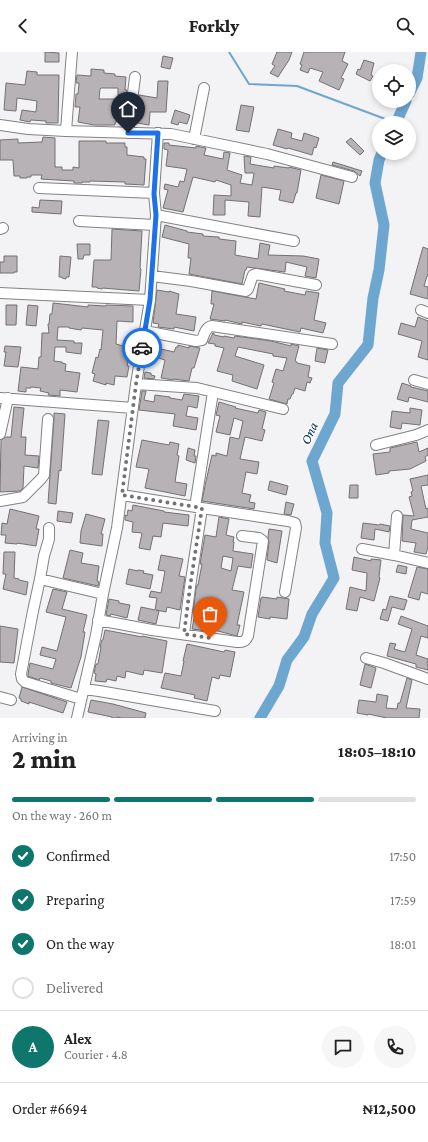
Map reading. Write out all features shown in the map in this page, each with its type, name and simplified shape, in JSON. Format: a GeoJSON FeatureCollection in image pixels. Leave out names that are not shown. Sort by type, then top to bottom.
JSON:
{"type":"FeatureCollection","features":[{"type":"Feature","properties":{"kind":"street"},"geometry":{"type":"LineString","coordinates":[[66,131],[72,52]]}},
{"type":"Feature","properties":{"kind":"street"},"geometry":{"type":"LineString","coordinates":[[128,133],[135,77]]}},
{"type":"Feature","properties":{"kind":"street"},"geometry":{"type":"LineString","coordinates":[[194,139],[204,88]]}},
{"type":"Feature","properties":{"kind":"street"},"geometry":{"type":"LineString","coordinates":[[0,125],[28,129],[171,134],[267,154],[352,177]]}},
{"type":"Feature","properties":{"kind":"street"},"geometry":{"type":"LineString","coordinates":[[77,718],[96,635],[117,528],[136,384],[150,300],[158,133]]}},
{"type":"Feature","properties":{"kind":"street"},"geometry":{"type":"LineString","coordinates":[[39,188],[154,194]]}},
{"type":"Feature","properties":{"kind":"street"},"geometry":{"type":"LineString","coordinates":[[79,221],[155,220],[294,241]]}},
{"type":"Feature","properties":{"kind":"street"},"geometry":{"type":"LineString","coordinates":[[152,276],[191,281],[246,291],[253,275],[256,274],[316,285]]}},
{"type":"Feature","properties":{"kind":"street"},"geometry":{"type":"LineString","coordinates":[[0,294],[150,300]]}},
{"type":"Feature","properties":{"kind":"street"},"geometry":{"type":"LineString","coordinates":[[145,330],[196,341],[202,340],[204,332],[212,326],[332,344]]}},
{"type":"Feature","properties":{"kind":"street"},"geometry":{"type":"LineString","coordinates":[[414,380],[428,384]]}},
{"type":"Feature","properties":{"kind":"street"},"geometry":{"type":"LineString","coordinates":[[136,384],[197,388],[283,409]]}},
{"type":"Feature","properties":{"kind":"street"},"geometry":{"type":"LineString","coordinates":[[184,634],[198,507],[213,392]]}},
{"type":"Feature","properties":{"kind":"street"},"geometry":{"type":"LineString","coordinates":[[0,434],[4,398],[133,408]]}},
{"type":"Feature","properties":{"kind":"street"},"geometry":{"type":"LineString","coordinates":[[0,501],[23,497],[44,476],[48,419]]}},
{"type":"Feature","properties":{"kind":"street"},"geometry":{"type":"LineString","coordinates":[[376,445],[416,435],[428,430]]}},
{"type":"Feature","properties":{"kind":"street"},"geometry":{"type":"LineString","coordinates":[[122,495],[288,520],[295,523],[296,528],[285,592]]}},
{"type":"Feature","properties":{"kind":"street"},"geometry":{"type":"LineString","coordinates":[[394,555],[397,516]]}},
{"type":"Feature","properties":{"kind":"street"},"geometry":{"type":"LineString","coordinates":[[49,528],[49,540],[44,556],[21,674],[22,679],[25,682],[83,694],[100,691],[215,711]]}},
{"type":"Feature","properties":{"kind":"street"},"geometry":{"type":"LineString","coordinates":[[98,620],[243,642],[248,636],[263,541],[259,538],[242,536]]}},
{"type":"Feature","properties":{"kind":"street"},"geometry":{"type":"LineString","coordinates":[[362,549],[428,563]]}},
{"type":"Feature","properties":{"kind":"street"},"geometry":{"type":"LineString","coordinates":[[40,579],[103,594]]}},
{"type":"Feature","properties":{"kind":"street"},"geometry":{"type":"LineString","coordinates":[[366,658],[428,679]]}},
{"type":"Feature","properties":{"kind":"street"},"geometry":{"type":"LineString","coordinates":[[0,698],[11,700]]}},
{"type":"Feature","properties":{"kind":"building"},"geometry":{"type":"Polygon","coordinates":[[[45,52],[59,53],[59,62],[45,62],[45,52]]]}},
{"type":"Feature","properties":{"kind":"building"},"geometry":{"type":"Polygon","coordinates":[[[277,52],[292,52],[289,60],[278,77],[270,73],[275,66],[272,64],[277,52]]]}},
{"type":"Feature","properties":{"kind":"building"},"geometry":{"type":"Polygon","coordinates":[[[304,52],[345,52],[342,61],[348,64],[341,78],[344,79],[339,90],[319,81],[323,72],[310,68],[308,73],[300,70],[302,65],[300,64],[304,52]]]}},
{"type":"Feature","properties":{"kind":"building"},"geometry":{"type":"Polygon","coordinates":[[[163,56],[173,58],[170,69],[161,67],[163,56]]]}},
{"type":"Feature","properties":{"kind":"building"},"geometry":{"type":"Polygon","coordinates":[[[364,60],[374,63],[372,64],[372,78],[370,81],[356,74],[358,69],[360,70],[364,60]]]}},
{"type":"Feature","properties":{"kind":"building"},"geometry":{"type":"Polygon","coordinates":[[[91,69],[104,70],[104,73],[126,77],[126,97],[123,97],[122,108],[117,108],[115,125],[94,125],[78,122],[80,107],[75,107],[79,83],[76,83],[77,75],[91,76],[91,69]],[[101,88],[99,99],[118,99],[118,88],[101,88]]]}},
{"type":"Feature","properties":{"kind":"building"},"geometry":{"type":"Polygon","coordinates":[[[27,71],[37,72],[37,75],[59,75],[58,123],[46,123],[46,121],[31,120],[30,122],[20,120],[22,110],[36,112],[37,101],[17,98],[16,111],[4,110],[6,83],[25,85],[27,71]]]}},
{"type":"Feature","properties":{"kind":"building"},"geometry":{"type":"Polygon","coordinates":[[[158,81],[168,81],[166,112],[150,112],[149,125],[137,123],[139,95],[157,98],[158,81]]]}},
{"type":"Feature","properties":{"kind":"building"},"geometry":{"type":"Polygon","coordinates":[[[241,105],[254,107],[249,132],[236,130],[241,105]]]}},
{"type":"Feature","properties":{"kind":"building"},"geometry":{"type":"Polygon","coordinates":[[[175,110],[190,115],[187,124],[179,122],[178,125],[171,123],[175,110]]]}},
{"type":"Feature","properties":{"kind":"building"},"geometry":{"type":"Polygon","coordinates":[[[278,129],[292,133],[291,138],[302,141],[304,133],[319,138],[312,155],[273,145],[278,129]]]}},
{"type":"Feature","properties":{"kind":"building"},"geometry":{"type":"Polygon","coordinates":[[[43,137],[55,138],[55,167],[62,167],[62,170],[73,170],[73,167],[79,168],[79,141],[125,143],[125,147],[127,147],[127,155],[144,157],[144,159],[146,159],[144,185],[125,184],[125,182],[90,181],[74,183],[74,181],[41,179],[42,175],[31,175],[31,177],[20,178],[20,176],[14,176],[13,160],[0,160],[0,140],[18,139],[18,143],[42,142],[43,137]]]}},
{"type":"Feature","properties":{"kind":"building"},"geometry":{"type":"Polygon","coordinates":[[[351,138],[364,151],[360,155],[346,142],[351,138]]]}},
{"type":"Feature","properties":{"kind":"building"},"geometry":{"type":"Polygon","coordinates":[[[164,143],[169,143],[169,145],[206,148],[204,155],[223,159],[224,152],[230,153],[227,170],[242,175],[240,183],[252,185],[254,173],[245,173],[244,156],[251,157],[250,164],[274,168],[274,166],[289,167],[301,170],[297,193],[293,203],[279,200],[281,190],[262,187],[260,217],[248,216],[249,202],[225,200],[225,215],[213,215],[214,195],[231,196],[231,185],[216,180],[215,182],[193,177],[183,212],[163,208],[168,190],[164,189],[165,184],[178,187],[180,181],[184,182],[187,169],[166,166],[168,150],[164,149],[164,143]]]}},
{"type":"Feature","properties":{"kind":"building"},"geometry":{"type":"Polygon","coordinates":[[[333,162],[362,171],[360,176],[354,171],[332,165],[333,162]]]}},
{"type":"Feature","properties":{"kind":"building"},"geometry":{"type":"Polygon","coordinates":[[[321,175],[344,181],[339,204],[316,198],[321,175]]]}},
{"type":"Feature","properties":{"kind":"building"},"geometry":{"type":"Polygon","coordinates":[[[40,200],[62,201],[61,214],[32,212],[32,207],[39,208],[40,200]]]}},
{"type":"Feature","properties":{"kind":"building"},"geometry":{"type":"Polygon","coordinates":[[[165,225],[187,232],[203,234],[203,236],[219,237],[219,239],[236,241],[235,255],[258,259],[260,243],[270,245],[268,255],[303,256],[319,259],[316,278],[305,276],[307,267],[286,262],[285,272],[247,267],[242,284],[189,274],[191,258],[188,258],[189,244],[162,237],[165,225]]]}},
{"type":"Feature","properties":{"kind":"building"},"geometry":{"type":"Polygon","coordinates":[[[112,229],[142,231],[139,291],[92,287],[94,260],[111,260],[112,229]]]}},
{"type":"Feature","properties":{"kind":"building"},"geometry":{"type":"Polygon","coordinates":[[[77,244],[90,244],[90,255],[84,255],[83,259],[78,259],[77,244]]]}},
{"type":"Feature","properties":{"kind":"building"},"geometry":{"type":"Polygon","coordinates":[[[423,247],[428,249],[428,276],[424,286],[428,287],[428,299],[410,294],[423,247]]]}},
{"type":"Feature","properties":{"kind":"building"},"geometry":{"type":"Polygon","coordinates":[[[4,256],[17,256],[17,272],[0,273],[0,262],[4,262],[4,256]]]}},
{"type":"Feature","properties":{"kind":"building"},"geometry":{"type":"Polygon","coordinates":[[[60,256],[71,257],[69,277],[66,277],[66,279],[59,277],[60,256]]]}},
{"type":"Feature","properties":{"kind":"building"},"geometry":{"type":"Polygon","coordinates":[[[259,283],[285,289],[284,291],[305,295],[306,291],[319,293],[314,320],[326,323],[323,333],[301,328],[300,332],[262,324],[261,326],[242,322],[242,324],[225,320],[210,319],[214,304],[211,304],[212,291],[256,299],[259,283]]]}},
{"type":"Feature","properties":{"kind":"building"},"geometry":{"type":"Polygon","coordinates":[[[157,290],[179,294],[176,314],[196,317],[194,331],[174,327],[174,329],[158,327],[159,324],[153,323],[157,290]]]}},
{"type":"Feature","properties":{"kind":"building"},"geometry":{"type":"Polygon","coordinates":[[[53,303],[88,307],[88,305],[133,306],[133,322],[117,321],[116,344],[131,348],[127,366],[129,366],[127,377],[115,376],[114,385],[106,383],[106,385],[93,381],[95,374],[92,373],[96,357],[98,358],[100,349],[101,350],[103,330],[82,328],[81,330],[69,327],[58,327],[57,340],[82,343],[81,354],[66,352],[66,347],[55,347],[54,361],[66,364],[65,371],[80,373],[77,392],[60,390],[60,396],[48,395],[49,393],[40,391],[41,388],[31,387],[26,388],[26,392],[18,391],[21,367],[38,369],[39,357],[41,357],[42,333],[49,333],[48,324],[50,314],[52,314],[53,303]]]}},
{"type":"Feature","properties":{"kind":"building"},"geometry":{"type":"Polygon","coordinates":[[[6,305],[17,305],[16,325],[6,325],[6,305]]]}},
{"type":"Feature","properties":{"kind":"building"},"geometry":{"type":"Polygon","coordinates":[[[28,305],[38,306],[36,326],[26,325],[28,305]]]}},
{"type":"Feature","properties":{"kind":"building"},"geometry":{"type":"Polygon","coordinates":[[[418,317],[428,321],[428,360],[418,357],[422,341],[398,334],[401,323],[415,327],[418,317]]]}},
{"type":"Feature","properties":{"kind":"building"},"geometry":{"type":"Polygon","coordinates":[[[213,333],[214,335],[224,337],[234,338],[235,336],[271,341],[291,346],[291,344],[299,346],[295,361],[297,363],[310,366],[308,377],[312,378],[310,383],[307,382],[305,391],[295,388],[290,399],[288,399],[287,404],[269,399],[274,383],[272,382],[276,369],[283,371],[287,358],[238,347],[235,356],[264,365],[257,389],[232,381],[233,375],[217,371],[224,348],[208,343],[213,333]]]}},
{"type":"Feature","properties":{"kind":"building"},"geometry":{"type":"Polygon","coordinates":[[[150,341],[159,343],[157,348],[174,352],[178,345],[189,348],[189,346],[200,348],[194,368],[192,368],[189,381],[161,378],[165,360],[155,357],[155,360],[147,358],[150,341]]]}},
{"type":"Feature","properties":{"kind":"building"},"geometry":{"type":"Polygon","coordinates":[[[5,346],[21,347],[18,367],[4,366],[6,352],[4,352],[5,346]]]}},
{"type":"Feature","properties":{"kind":"building"},"geometry":{"type":"Polygon","coordinates":[[[317,348],[328,350],[325,363],[315,361],[317,348]]]}},
{"type":"Feature","properties":{"kind":"building"},"geometry":{"type":"Polygon","coordinates":[[[145,372],[151,373],[151,375],[155,376],[154,379],[144,378],[145,372]]]}},
{"type":"Feature","properties":{"kind":"building"},"geometry":{"type":"Polygon","coordinates":[[[402,383],[428,391],[428,402],[409,397],[408,402],[397,399],[402,383]]]}},
{"type":"Feature","properties":{"kind":"building"},"geometry":{"type":"Polygon","coordinates":[[[142,391],[146,391],[144,400],[154,402],[155,395],[182,400],[184,394],[199,396],[197,408],[188,406],[186,416],[198,418],[196,430],[173,426],[175,414],[139,410],[142,391]]]}},
{"type":"Feature","properties":{"kind":"building"},"geometry":{"type":"Polygon","coordinates":[[[219,402],[236,407],[235,408],[258,413],[259,410],[266,412],[262,429],[265,430],[262,441],[245,437],[240,459],[259,462],[257,474],[246,472],[242,493],[251,495],[249,502],[255,503],[254,509],[202,501],[212,455],[216,456],[216,453],[227,456],[230,437],[239,439],[243,421],[234,418],[230,435],[216,432],[220,416],[216,415],[219,402]]]}},
{"type":"Feature","properties":{"kind":"building"},"geometry":{"type":"Polygon","coordinates":[[[14,407],[24,408],[21,437],[26,437],[25,455],[39,456],[38,468],[24,466],[23,488],[20,491],[0,492],[1,440],[6,437],[11,437],[14,407]]]}},
{"type":"Feature","properties":{"kind":"building"},"geometry":{"type":"Polygon","coordinates":[[[410,408],[422,410],[420,425],[402,423],[401,429],[390,427],[392,411],[410,413],[410,408]]]}},
{"type":"Feature","properties":{"kind":"building"},"geometry":{"type":"Polygon","coordinates":[[[54,413],[65,414],[61,471],[59,470],[56,504],[48,503],[54,413]]]}},
{"type":"Feature","properties":{"kind":"building"},"geometry":{"type":"Polygon","coordinates":[[[98,420],[109,421],[102,475],[92,474],[98,420]]]}},
{"type":"Feature","properties":{"kind":"building"},"geometry":{"type":"Polygon","coordinates":[[[142,440],[169,445],[170,442],[179,444],[177,455],[179,456],[175,482],[187,484],[185,496],[145,488],[149,469],[136,467],[142,440]]]}},
{"type":"Feature","properties":{"kind":"building"},"geometry":{"type":"Polygon","coordinates":[[[417,442],[419,452],[428,448],[428,455],[425,457],[426,461],[410,469],[389,471],[389,473],[376,475],[373,454],[390,452],[390,448],[417,442]]]}},
{"type":"Feature","properties":{"kind":"building"},"geometry":{"type":"Polygon","coordinates":[[[188,448],[195,450],[195,463],[186,460],[188,448]]]}},
{"type":"Feature","properties":{"kind":"building"},"geometry":{"type":"Polygon","coordinates":[[[428,475],[428,485],[421,486],[426,509],[428,508],[428,517],[412,520],[411,529],[428,533],[428,547],[426,554],[414,552],[416,543],[402,541],[403,515],[414,516],[409,497],[412,496],[411,492],[413,491],[410,479],[428,475]]]}},
{"type":"Feature","properties":{"kind":"building"},"geometry":{"type":"Polygon","coordinates":[[[270,481],[288,486],[286,495],[268,490],[270,481]]]}},
{"type":"Feature","properties":{"kind":"building"},"geometry":{"type":"Polygon","coordinates":[[[350,485],[358,485],[358,498],[349,498],[350,485]]]}},
{"type":"Feature","properties":{"kind":"building"},"geometry":{"type":"Polygon","coordinates":[[[286,502],[294,504],[291,515],[284,514],[286,502]]]}},
{"type":"Feature","properties":{"kind":"building"},"geometry":{"type":"Polygon","coordinates":[[[133,505],[164,512],[189,515],[188,526],[163,523],[161,537],[153,536],[150,550],[139,548],[142,533],[132,532],[133,522],[125,520],[125,515],[127,516],[128,510],[132,511],[133,505]]]}},
{"type":"Feature","properties":{"kind":"building"},"geometry":{"type":"Polygon","coordinates":[[[10,509],[39,516],[36,529],[39,529],[36,546],[5,543],[6,535],[1,535],[2,523],[7,524],[10,509]]]}},
{"type":"Feature","properties":{"kind":"building"},"geometry":{"type":"Polygon","coordinates":[[[58,511],[73,513],[71,523],[57,521],[58,511]]]}},
{"type":"Feature","properties":{"kind":"building"},"geometry":{"type":"Polygon","coordinates":[[[86,514],[105,519],[101,534],[103,534],[102,546],[80,543],[81,531],[86,514]]]}},
{"type":"Feature","properties":{"kind":"building"},"geometry":{"type":"Polygon","coordinates":[[[219,517],[229,519],[226,535],[234,537],[233,551],[253,554],[251,568],[238,566],[232,590],[244,592],[237,625],[240,625],[237,636],[214,630],[214,632],[192,629],[195,613],[193,613],[196,589],[202,564],[200,564],[205,535],[216,537],[219,517]],[[223,556],[221,568],[231,571],[233,558],[223,556]]]}},
{"type":"Feature","properties":{"kind":"building"},"geometry":{"type":"Polygon","coordinates":[[[363,523],[390,526],[389,532],[375,529],[374,540],[361,538],[363,523]]]}},
{"type":"Feature","properties":{"kind":"building"},"geometry":{"type":"Polygon","coordinates":[[[269,529],[282,531],[277,563],[267,560],[269,529]]]}},
{"type":"Feature","properties":{"kind":"building"},"geometry":{"type":"Polygon","coordinates":[[[70,550],[83,553],[81,563],[99,566],[97,581],[99,582],[98,586],[63,578],[70,550]]]}},
{"type":"Feature","properties":{"kind":"building"},"geometry":{"type":"Polygon","coordinates":[[[4,552],[15,552],[14,578],[28,582],[26,595],[3,589],[6,574],[3,574],[4,552]]]}},
{"type":"Feature","properties":{"kind":"building"},"geometry":{"type":"Polygon","coordinates":[[[161,555],[183,559],[179,576],[185,577],[180,610],[167,607],[166,612],[156,610],[159,611],[156,624],[138,620],[141,607],[155,610],[157,598],[149,597],[151,591],[161,593],[165,571],[158,570],[161,555]]]}},
{"type":"Feature","properties":{"kind":"building"},"geometry":{"type":"Polygon","coordinates":[[[354,557],[371,561],[371,559],[381,560],[380,578],[374,601],[360,597],[357,611],[346,609],[350,587],[366,591],[367,573],[352,570],[354,557]]]}},
{"type":"Feature","properties":{"kind":"building"},"geometry":{"type":"Polygon","coordinates":[[[398,565],[407,567],[406,574],[396,572],[398,565]]]}},
{"type":"Feature","properties":{"kind":"building"},"geometry":{"type":"Polygon","coordinates":[[[417,567],[428,569],[428,594],[421,592],[419,600],[408,597],[417,567]]]}},
{"type":"Feature","properties":{"kind":"building"},"geometry":{"type":"Polygon","coordinates":[[[129,569],[144,571],[143,573],[153,575],[150,589],[126,584],[129,569]]]}},
{"type":"Feature","properties":{"kind":"building"},"geometry":{"type":"Polygon","coordinates":[[[53,589],[67,592],[62,609],[87,615],[83,632],[85,632],[81,657],[71,688],[51,683],[51,681],[40,678],[39,680],[28,676],[30,663],[53,669],[56,659],[40,655],[42,647],[57,651],[66,617],[46,612],[53,589]]]}},
{"type":"Feature","properties":{"kind":"building"},"geometry":{"type":"Polygon","coordinates":[[[390,596],[407,600],[404,610],[392,607],[388,621],[380,619],[383,609],[386,610],[390,596]]]}},
{"type":"Feature","properties":{"kind":"building"},"geometry":{"type":"Polygon","coordinates":[[[262,597],[289,599],[287,619],[258,617],[262,597]]]}},
{"type":"Feature","properties":{"kind":"building"},"geometry":{"type":"Polygon","coordinates":[[[109,599],[130,605],[127,618],[111,614],[110,616],[106,615],[109,599]]]}},
{"type":"Feature","properties":{"kind":"building"},"geometry":{"type":"Polygon","coordinates":[[[401,616],[428,626],[428,638],[421,636],[416,655],[428,659],[428,670],[416,667],[416,664],[387,656],[390,643],[396,644],[394,649],[405,652],[412,629],[398,624],[401,616]]]}},
{"type":"Feature","properties":{"kind":"building"},"geometry":{"type":"Polygon","coordinates":[[[0,626],[18,629],[14,663],[0,662],[0,626]]]}},
{"type":"Feature","properties":{"kind":"building"},"geometry":{"type":"Polygon","coordinates":[[[105,630],[167,641],[162,673],[144,670],[143,675],[126,671],[125,678],[117,676],[116,681],[107,679],[106,682],[95,681],[96,674],[94,673],[96,664],[98,664],[100,647],[105,630]]]}},
{"type":"Feature","properties":{"kind":"building"},"geometry":{"type":"Polygon","coordinates":[[[187,644],[224,652],[225,650],[235,652],[230,677],[220,675],[219,679],[212,677],[207,701],[194,698],[195,695],[161,688],[165,673],[181,676],[187,644]]]}},
{"type":"Feature","properties":{"kind":"building"},"geometry":{"type":"Polygon","coordinates":[[[365,664],[376,668],[371,688],[360,685],[365,664]]]}},
{"type":"Feature","properties":{"kind":"building"},"geometry":{"type":"Polygon","coordinates":[[[407,678],[412,680],[406,708],[420,709],[419,718],[387,718],[357,713],[359,700],[376,702],[377,694],[388,696],[386,708],[397,709],[407,678]]]}},
{"type":"Feature","properties":{"kind":"building"},"geometry":{"type":"Polygon","coordinates":[[[22,687],[67,702],[63,713],[29,702],[29,704],[21,701],[19,698],[22,687]]]}},
{"type":"Feature","properties":{"kind":"building"},"geometry":{"type":"Polygon","coordinates":[[[91,700],[146,713],[145,718],[112,718],[88,712],[91,700]]]}},
{"type":"Feature","properties":{"kind":"waterway"},"geometry":{"type":"LineString","coordinates":[[229,52],[249,84],[297,86],[377,116]]}},
{"type":"Feature","properties":{"kind":"waterway","name":"Ona"},"geometry":{"type":"LineString","coordinates":[[416,80],[421,52]]}},
{"type":"Feature","properties":{"kind":"waterway","name":"Ona"},"geometry":{"type":"LineString","coordinates":[[399,116],[403,108]]}},
{"type":"Feature","properties":{"kind":"waterway","name":"Ona"},"geometry":{"type":"LineString","coordinates":[[260,718],[279,686],[287,660],[304,637],[312,614],[334,578],[325,543],[327,513],[312,461],[335,414],[338,383],[368,345],[373,298],[379,270],[384,225],[375,183],[379,160]]}},
{"type":"Feature","properties":{"kind":"way so far"},"geometry":{"type":"LineString","coordinates":[[142,348],[122,495],[202,508],[184,634],[210,638]]}},
{"type":"Feature","properties":{"kind":"route"},"geometry":{"type":"LineString","coordinates":[[128,133],[158,133],[154,194],[156,215],[150,300],[142,348]]}}]}
